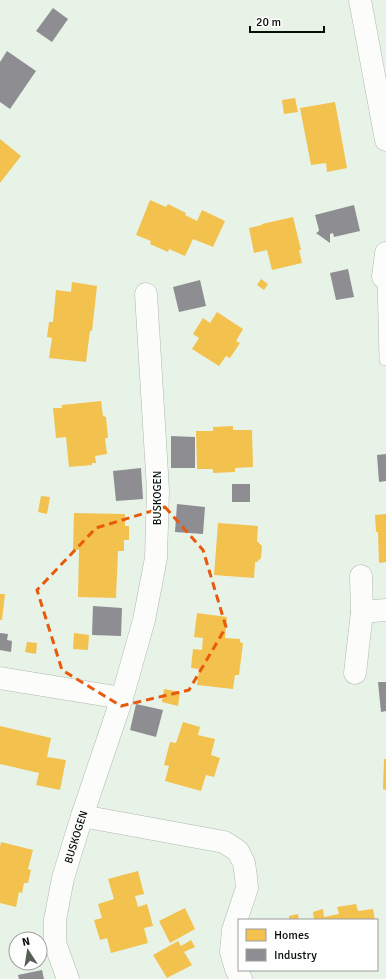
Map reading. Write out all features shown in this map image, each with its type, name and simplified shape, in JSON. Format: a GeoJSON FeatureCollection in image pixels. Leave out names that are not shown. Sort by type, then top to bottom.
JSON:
{"type":"FeatureCollection","features":[{"type":"Feature","properties":{"kind":"street"},"geometry":{"type":"LineString","coordinates":[[360,0],[386,140]]}},
{"type":"Feature","properties":{"kind":"street"},"geometry":{"type":"LineString","coordinates":[[383,277],[386,254]]}},
{"type":"Feature","properties":{"kind":"street","name":"BUSKOGEN"},"geometry":{"type":"LineString","coordinates":[[68,979],[55,943],[55,920],[63,878],[82,816],[122,698],[144,620],[156,558],[158,490],[146,294]]}},
{"type":"Feature","properties":{"kind":"street"},"geometry":{"type":"LineString","coordinates":[[355,673],[362,612],[361,576]]}},
{"type":"Feature","properties":{"kind":"street"},"geometry":{"type":"LineString","coordinates":[[362,612],[386,610]]}},
{"type":"Feature","properties":{"kind":"street"},"geometry":{"type":"LineString","coordinates":[[0,678],[122,698]]}},
{"type":"Feature","properties":{"kind":"street"},"geometry":{"type":"LineString","coordinates":[[82,816],[224,842],[238,851],[244,863],[247,888],[232,930],[231,952],[236,969],[241,979]]}},
{"type":"Feature","properties":{"kind":"lane"},"geometry":{"type":"LineString","coordinates":[[383,277],[385,360]]}},
{"type":"Feature","properties":{"kind":"highlighted area"},"geometry":{"type":"Polygon","coordinates":[[[165,507],[203,550],[226,627],[189,690],[121,706],[62,670],[37,590],[96,528],[165,507]]]}},
{"type":"Feature","properties":{"kind":"building: Homes"},"geometry":{"type":"Polygon","coordinates":[[[295,98],[298,112],[284,114],[282,100],[295,98]]]}},
{"type":"Feature","properties":{"kind":"building: Homes"},"geometry":{"type":"Polygon","coordinates":[[[335,102],[347,168],[327,172],[326,163],[311,165],[300,108],[335,102]]]}},
{"type":"Feature","properties":{"kind":"building: Homes"},"geometry":{"type":"Polygon","coordinates":[[[0,139],[21,156],[0,183],[0,139]]]}},
{"type":"Feature","properties":{"kind":"building: Homes"},"geometry":{"type":"Polygon","coordinates":[[[150,200],[166,207],[168,204],[186,213],[185,215],[197,221],[202,210],[225,221],[213,247],[193,239],[185,256],[169,249],[168,252],[150,244],[151,241],[136,235],[150,200]]]}},
{"type":"Feature","properties":{"kind":"building: Homes"},"geometry":{"type":"Polygon","coordinates":[[[293,217],[301,250],[299,250],[302,263],[272,270],[267,250],[254,253],[249,228],[293,217]]]}},
{"type":"Feature","properties":{"kind":"building: Homes"},"geometry":{"type":"Polygon","coordinates":[[[261,279],[268,284],[264,290],[257,285],[261,279]]]}},
{"type":"Feature","properties":{"kind":"building: Homes"},"geometry":{"type":"Polygon","coordinates":[[[72,282],[97,286],[92,331],[90,331],[86,362],[49,358],[52,338],[47,337],[49,322],[53,322],[56,290],[71,292],[72,282]]]}},
{"type":"Feature","properties":{"kind":"building: Homes"},"geometry":{"type":"Polygon","coordinates":[[[217,312],[243,329],[236,341],[240,343],[230,358],[226,356],[219,366],[192,349],[199,338],[193,334],[203,318],[210,323],[217,312]]]}},
{"type":"Feature","properties":{"kind":"building: Homes"},"geometry":{"type":"Polygon","coordinates":[[[101,401],[103,416],[106,417],[108,438],[105,438],[107,454],[95,456],[96,463],[92,463],[92,465],[69,467],[66,437],[56,438],[53,408],[62,408],[62,405],[101,401]]]}},
{"type":"Feature","properties":{"kind":"building: Homes"},"geometry":{"type":"Polygon","coordinates":[[[233,426],[233,430],[252,430],[253,467],[235,468],[235,472],[213,473],[213,469],[197,469],[196,431],[213,431],[213,427],[233,426]]]}},
{"type":"Feature","properties":{"kind":"building: Homes"},"geometry":{"type":"Polygon","coordinates":[[[41,496],[50,497],[47,514],[38,512],[41,496]]]}},
{"type":"Feature","properties":{"kind":"building: Homes"},"geometry":{"type":"Polygon","coordinates":[[[74,513],[125,514],[125,526],[129,526],[129,540],[124,540],[124,551],[118,551],[116,598],[78,597],[79,550],[73,550],[74,513]]]}},
{"type":"Feature","properties":{"kind":"building: Homes"},"geometry":{"type":"Polygon","coordinates":[[[386,514],[386,562],[379,563],[378,532],[376,532],[375,515],[386,514]]]}},
{"type":"Feature","properties":{"kind":"building: Homes"},"geometry":{"type":"Polygon","coordinates":[[[218,523],[258,526],[257,541],[262,546],[261,558],[255,562],[254,578],[214,575],[218,523]]]}},
{"type":"Feature","properties":{"kind":"building: Homes"},"geometry":{"type":"Polygon","coordinates":[[[0,594],[5,594],[2,620],[0,620],[0,594]]]}},
{"type":"Feature","properties":{"kind":"building: Homes"},"geometry":{"type":"Polygon","coordinates":[[[197,613],[227,617],[225,638],[240,639],[240,642],[243,643],[239,675],[235,675],[233,689],[197,685],[199,669],[191,668],[193,649],[202,650],[203,638],[194,637],[197,613]]]}},
{"type":"Feature","properties":{"kind":"building: Homes"},"geometry":{"type":"Polygon","coordinates":[[[74,633],[89,635],[88,650],[73,649],[74,633]]]}},
{"type":"Feature","properties":{"kind":"building: Homes"},"geometry":{"type":"Polygon","coordinates":[[[27,642],[37,643],[36,654],[25,652],[27,642]]]}},
{"type":"Feature","properties":{"kind":"building: Homes"},"geometry":{"type":"Polygon","coordinates":[[[164,689],[180,692],[178,706],[162,702],[164,689]]]}},
{"type":"Feature","properties":{"kind":"building: Homes"},"geometry":{"type":"Polygon","coordinates":[[[183,722],[200,727],[198,735],[215,739],[211,755],[220,758],[214,777],[206,775],[201,791],[165,781],[169,766],[164,765],[170,742],[176,743],[183,722]]]}},
{"type":"Feature","properties":{"kind":"building: Homes"},"geometry":{"type":"Polygon","coordinates":[[[0,726],[51,738],[47,757],[66,760],[60,790],[36,785],[39,773],[0,764],[0,726]]]}},
{"type":"Feature","properties":{"kind":"building: Homes"},"geometry":{"type":"Polygon","coordinates":[[[384,759],[386,759],[386,790],[383,789],[384,759]]]}},
{"type":"Feature","properties":{"kind":"building: Homes"},"geometry":{"type":"Polygon","coordinates":[[[1,842],[33,850],[28,869],[31,870],[28,883],[24,883],[22,893],[19,892],[16,907],[0,903],[1,842]]]}},
{"type":"Feature","properties":{"kind":"building: Homes"},"geometry":{"type":"Polygon","coordinates":[[[138,871],[144,894],[135,896],[138,907],[147,904],[153,926],[144,928],[148,943],[111,953],[107,938],[100,940],[94,920],[102,918],[98,904],[114,899],[108,879],[138,871]]]}},
{"type":"Feature","properties":{"kind":"building: Homes"},"geometry":{"type":"Polygon","coordinates":[[[356,904],[358,911],[373,909],[375,919],[314,919],[313,912],[323,909],[324,917],[339,914],[337,907],[356,904]]]}},
{"type":"Feature","properties":{"kind":"building: Homes"},"geometry":{"type":"Polygon","coordinates":[[[185,908],[195,929],[170,943],[159,921],[185,908]]]}},
{"type":"Feature","properties":{"kind":"building: Homes"},"geometry":{"type":"Polygon","coordinates":[[[298,914],[299,919],[289,919],[289,916],[298,914]]]}},
{"type":"Feature","properties":{"kind":"building: Homes"},"geometry":{"type":"Polygon","coordinates":[[[191,940],[195,947],[184,952],[192,965],[167,978],[153,955],[178,941],[181,946],[191,940]]]}},
{"type":"Feature","properties":{"kind":"building: Industry"},"geometry":{"type":"Polygon","coordinates":[[[53,8],[68,19],[52,42],[36,31],[53,8]]]}},
{"type":"Feature","properties":{"kind":"building: Industry"},"geometry":{"type":"Polygon","coordinates":[[[7,51],[36,71],[10,109],[0,102],[0,62],[7,51]]]}},
{"type":"Feature","properties":{"kind":"building: Industry"},"geometry":{"type":"Polygon","coordinates":[[[354,205],[360,231],[334,237],[333,233],[330,234],[330,243],[316,233],[319,230],[315,215],[354,205]]]}},
{"type":"Feature","properties":{"kind":"building: Industry"},"geometry":{"type":"Polygon","coordinates":[[[348,269],[354,297],[336,300],[330,273],[348,269]]]}},
{"type":"Feature","properties":{"kind":"building: Industry"},"geometry":{"type":"Polygon","coordinates":[[[200,280],[206,306],[179,312],[173,287],[200,280]]]}},
{"type":"Feature","properties":{"kind":"building: Industry"},"geometry":{"type":"Polygon","coordinates":[[[171,436],[195,437],[195,468],[171,468],[171,436]]]}},
{"type":"Feature","properties":{"kind":"building: Industry"},"geometry":{"type":"Polygon","coordinates":[[[386,454],[386,481],[379,482],[377,455],[386,454]]]}},
{"type":"Feature","properties":{"kind":"building: Industry"},"geometry":{"type":"Polygon","coordinates":[[[141,468],[143,499],[116,501],[113,471],[141,468]]]}},
{"type":"Feature","properties":{"kind":"building: Industry"},"geometry":{"type":"Polygon","coordinates":[[[232,484],[250,484],[250,502],[232,502],[232,484]]]}},
{"type":"Feature","properties":{"kind":"building: Industry"},"geometry":{"type":"Polygon","coordinates":[[[177,504],[205,507],[203,534],[175,532],[177,504]]]}},
{"type":"Feature","properties":{"kind":"building: Industry"},"geometry":{"type":"Polygon","coordinates":[[[93,606],[122,608],[121,636],[92,635],[93,606]]]}},
{"type":"Feature","properties":{"kind":"building: Industry"},"geometry":{"type":"Polygon","coordinates":[[[0,633],[8,634],[7,640],[12,641],[11,652],[0,650],[0,633]]]}},
{"type":"Feature","properties":{"kind":"building: Industry"},"geometry":{"type":"Polygon","coordinates":[[[378,682],[386,682],[386,711],[381,712],[378,682]]]}},
{"type":"Feature","properties":{"kind":"building: Industry"},"geometry":{"type":"Polygon","coordinates":[[[136,704],[163,710],[156,737],[130,730],[136,704]]]}},
{"type":"Feature","properties":{"kind":"building: Industry"},"geometry":{"type":"Polygon","coordinates":[[[42,971],[44,979],[19,979],[18,975],[42,971]]]}}]}
